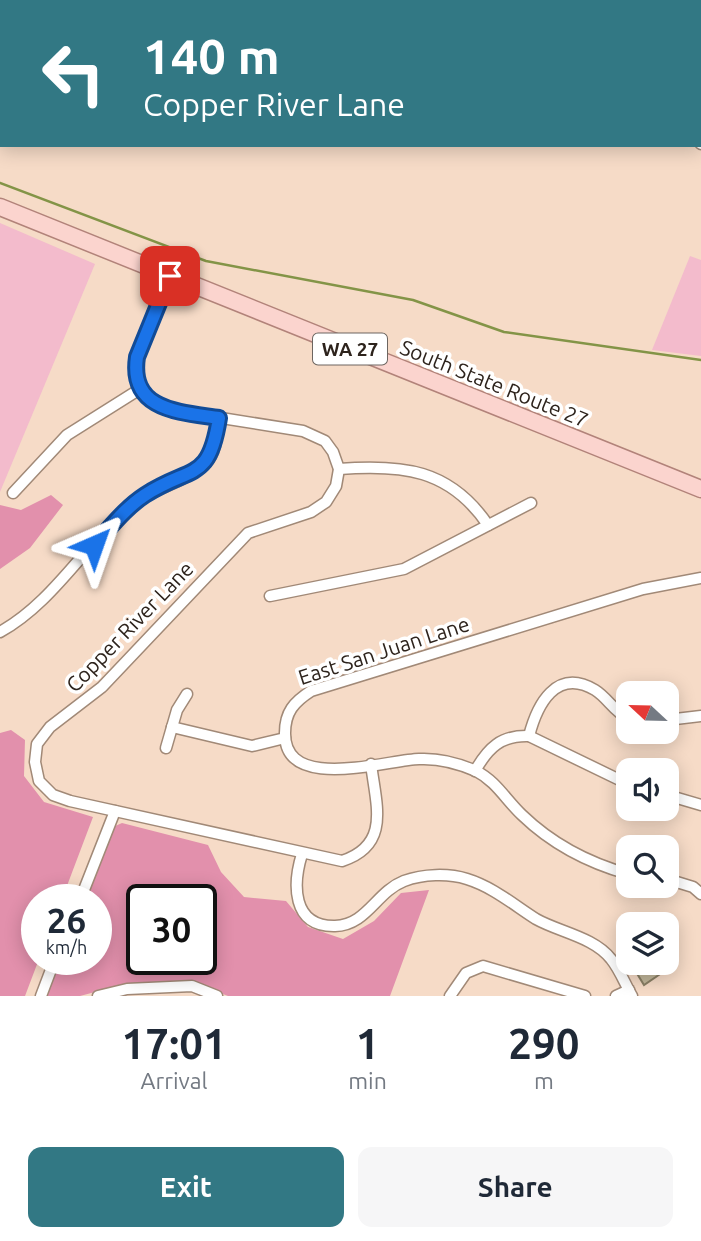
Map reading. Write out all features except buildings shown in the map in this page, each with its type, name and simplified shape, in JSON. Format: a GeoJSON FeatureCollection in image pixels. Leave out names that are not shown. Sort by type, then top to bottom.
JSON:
{"type":"FeatureCollection","features":[{"type":"Feature","properties":{"kind":"main road","name":"South State Route 27"},"geometry":{"type":"LineString","coordinates":[[0,207],[701,489]]}},
{"type":"Feature","properties":{"kind":"street"},"geometry":{"type":"LineString","coordinates":[[170,276],[137,357],[135,370],[140,389],[152,402],[171,410],[303,431],[325,442],[333,452],[339,469],[385,465],[422,472],[452,487],[477,509],[488,525]]}},
{"type":"Feature","properties":{"kind":"street"},"geometry":{"type":"LineString","coordinates":[[13,493],[67,435],[140,389]]}},
{"type":"Feature","properties":{"kind":"street"},"geometry":{"type":"LineString","coordinates":[[0,632],[35,606],[130,507],[207,463],[215,447],[219,418]]}},
{"type":"Feature","properties":{"kind":"street","name":"Copper River Lane"},"geometry":{"type":"LineString","coordinates":[[339,469],[336,486],[326,502],[311,512],[248,533],[102,687],[50,727],[37,744],[35,762],[39,781],[54,795],[302,855],[342,861],[358,856],[371,842],[377,828],[371,765]]}},
{"type":"Feature","properties":{"kind":"street"},"geometry":{"type":"LineString","coordinates":[[270,596],[404,569],[531,503]]}},
{"type":"Feature","properties":{"kind":"street","name":"East San Juan Lane"},"geometry":{"type":"LineString","coordinates":[[285,738],[285,719],[294,702],[311,691],[643,589],[701,578]]}},
{"type":"Feature","properties":{"kind":"street"},"geometry":{"type":"LineString","coordinates":[[529,736],[535,712],[545,695],[560,686],[578,684],[594,689],[616,708]]}},
{"type":"Feature","properties":{"kind":"street"},"geometry":{"type":"LineString","coordinates":[[166,748],[172,726],[187,694]]}},
{"type":"Feature","properties":{"kind":"street"},"geometry":{"type":"LineString","coordinates":[[679,719],[701,716]]}},
{"type":"Feature","properties":{"kind":"street"},"geometry":{"type":"LineString","coordinates":[[172,726],[252,746],[285,738],[299,761],[313,769],[332,771],[440,760],[475,771],[499,789],[535,826],[571,852],[616,869]]}},
{"type":"Feature","properties":{"kind":"street"},"geometry":{"type":"LineString","coordinates":[[475,771],[485,754],[496,743],[512,736],[529,736],[616,778]]}},
{"type":"Feature","properties":{"kind":"street"},"geometry":{"type":"LineString","coordinates":[[679,799],[701,805]]}},
{"type":"Feature","properties":{"kind":"street"},"geometry":{"type":"LineString","coordinates":[[86,884],[116,810]]}},
{"type":"Feature","properties":{"kind":"street"},"geometry":{"type":"LineString","coordinates":[[302,855],[295,877],[295,893],[300,908],[312,919],[332,927],[353,924],[387,891],[404,881],[424,876],[464,878],[511,901],[538,920],[599,948],[611,958],[630,993],[616,996]]}},
{"type":"Feature","properties":{"kind":"street"},"geometry":{"type":"LineString","coordinates":[[679,883],[692,887],[701,894]]}},
{"type":"Feature","properties":{"kind":"street"},"geometry":{"type":"LineString","coordinates":[[450,996],[466,973],[483,966],[585,996]]}},
{"type":"Feature","properties":{"kind":"street"},"geometry":{"type":"LineString","coordinates":[[41,996],[49,975]]}},
{"type":"Feature","properties":{"kind":"street"},"geometry":{"type":"LineString","coordinates":[[98,996],[127,989],[192,986],[217,996]]}},
{"type":"Feature","properties":{"kind":"shaded area"},"geometry":{"type":"Polygon","coordinates":[[[0,223],[95,264],[0,492],[0,223]]]}},
{"type":"Feature","properties":{"kind":"shaded area"},"geometry":{"type":"Polygon","coordinates":[[[690,256],[701,260],[701,356],[652,350],[690,256]]]}},
{"type":"Feature","properties":{"kind":"shaded area"},"geometry":{"type":"Polygon","coordinates":[[[51,495],[63,505],[30,548],[0,569],[0,505],[21,510],[51,495]]]}},
{"type":"Feature","properties":{"kind":"shaded area"},"geometry":{"type":"Polygon","coordinates":[[[11,730],[25,740],[24,776],[44,802],[93,817],[68,884],[21,884],[21,975],[33,975],[25,996],[0,996],[0,733],[11,730]]]}},
{"type":"Feature","properties":{"kind":"shaded area"},"geometry":{"type":"Polygon","coordinates":[[[122,823],[208,845],[221,872],[244,897],[286,901],[308,927],[343,939],[374,921],[401,893],[429,890],[390,996],[228,996],[193,982],[125,984],[80,996],[45,996],[54,975],[112,975],[112,884],[90,884],[113,827],[122,823]]]}},
{"type":"Feature","properties":{"kind":"waterway"},"geometry":{"type":"LineString","coordinates":[[0,183],[206,261],[413,300],[504,332],[701,360]]}},
{"type":"Feature","properties":{"kind":"route"},"geometry":{"type":"LineString","coordinates":[[94,545],[145,495],[207,463],[215,447],[219,418],[171,410],[152,402],[140,389],[135,370],[137,357],[170,276]]}}]}
